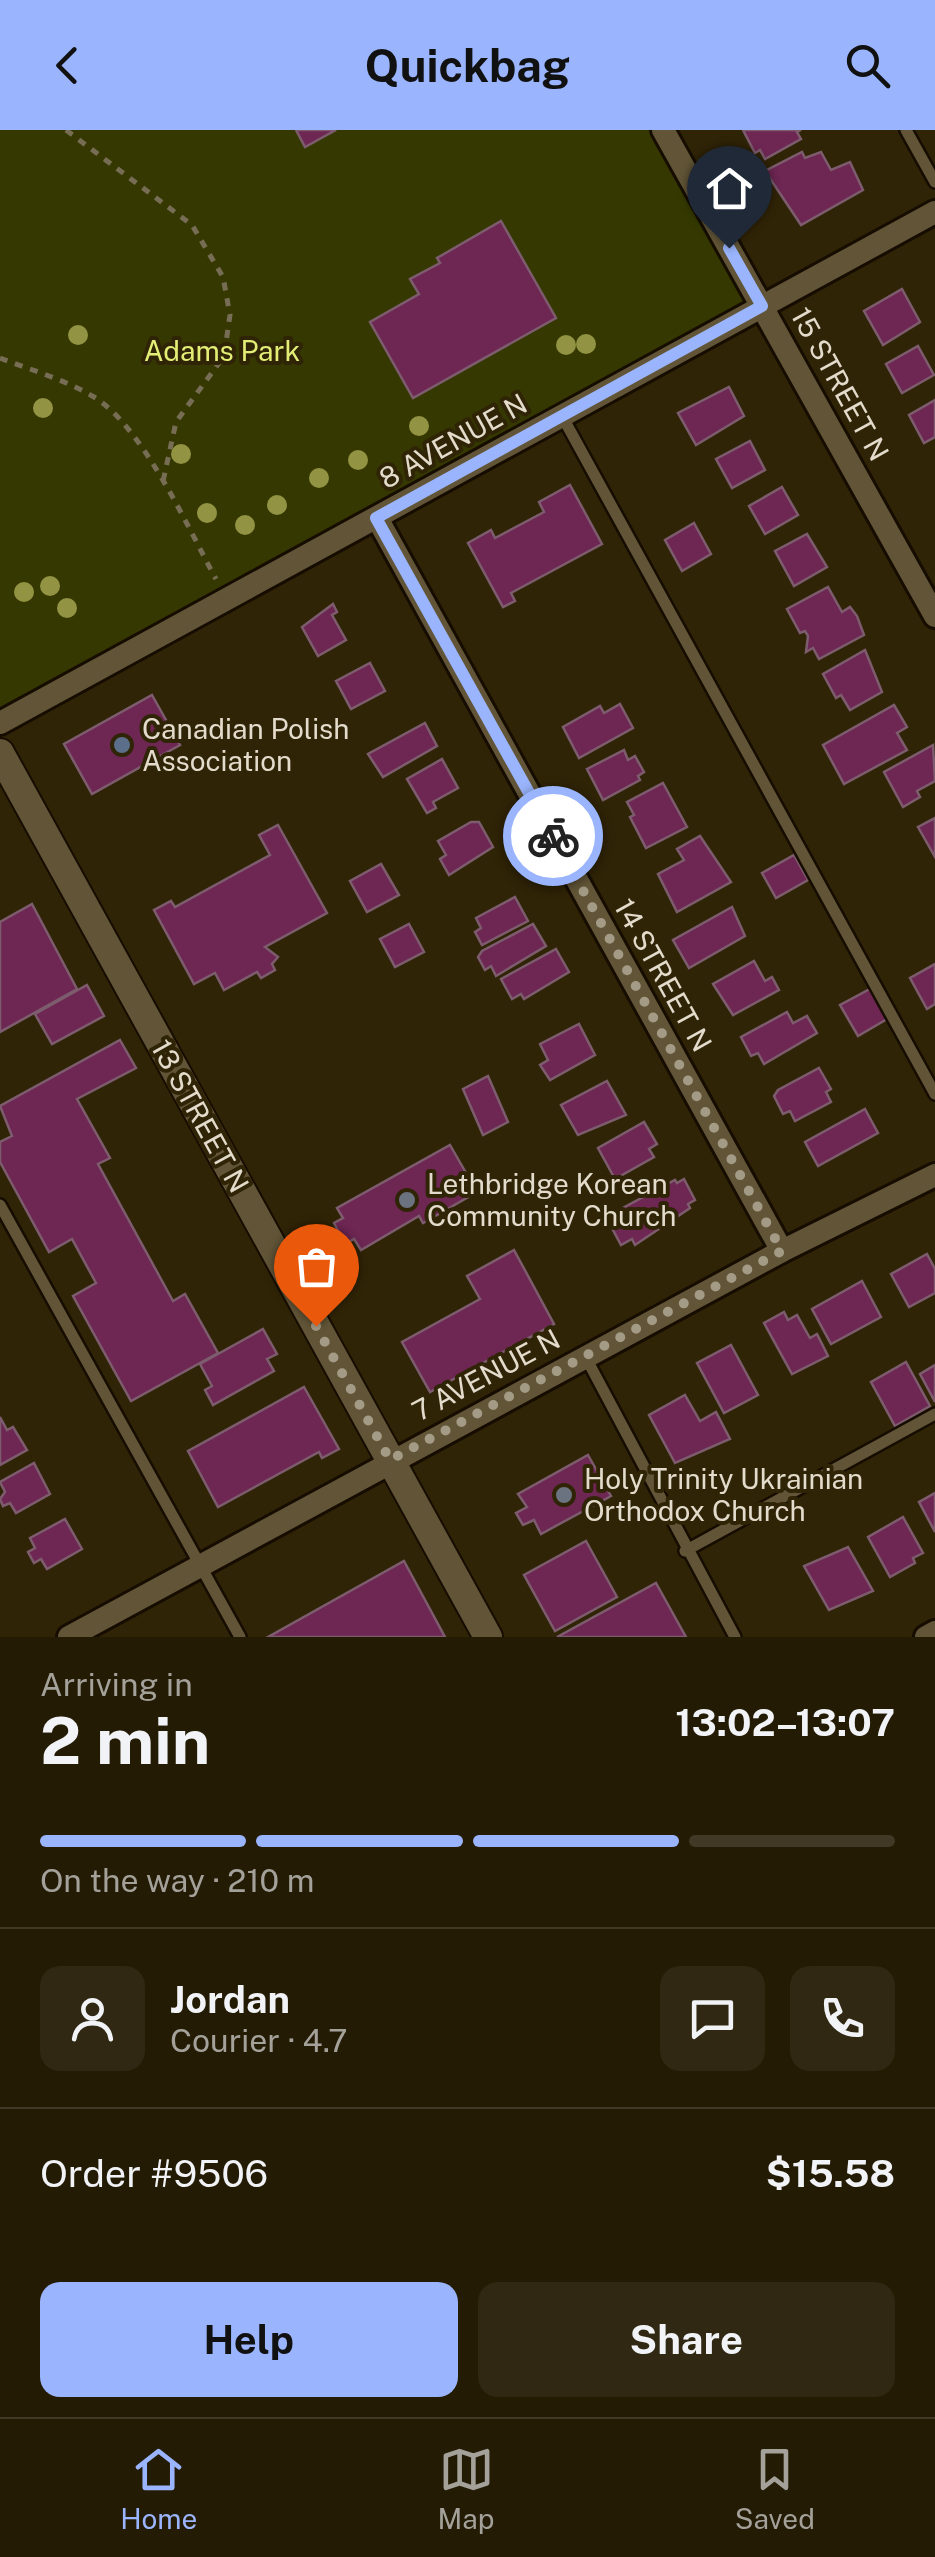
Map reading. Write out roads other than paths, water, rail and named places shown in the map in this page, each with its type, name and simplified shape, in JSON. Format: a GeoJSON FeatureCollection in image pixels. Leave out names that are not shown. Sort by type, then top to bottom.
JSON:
{"type":"FeatureCollection","features":[{"type":"Feature","properties":{"kind":"street","name":"15 STREET N"},"geometry":{"type":"LineString","coordinates":[[663,130],[935,616]]}},
{"type":"Feature","properties":{"kind":"street","name":"8 AVENUE N"},"geometry":{"type":"LineString","coordinates":[[0,723],[935,212]]}},
{"type":"Feature","properties":{"kind":"street","name":"14 STREET N"},"geometry":{"type":"LineString","coordinates":[[376,518],[782,1251]]}},
{"type":"Feature","properties":{"kind":"street","name":"13 STREET N"},"geometry":{"type":"LineString","coordinates":[[0,753],[488,1637]]}},
{"type":"Feature","properties":{"kind":"street","name":"7 AVENUE N"},"geometry":{"type":"LineString","coordinates":[[69,1637],[584,1356],[935,1175]]}},
{"type":"Feature","properties":{"kind":"street"},"geometry":{"type":"LineString","coordinates":[[926,1637],[935,1632]]}},
{"type":"Feature","properties":{"kind":"lane"},"geometry":{"type":"LineString","coordinates":[[906,130],[935,182]]}},
{"type":"Feature","properties":{"kind":"lane"},"geometry":{"type":"LineString","coordinates":[[562,416],[935,1094]]}},
{"type":"Feature","properties":{"kind":"lane"},"geometry":{"type":"LineString","coordinates":[[0,1205],[240,1637]]}},
{"type":"Feature","properties":{"kind":"lane"},"geometry":{"type":"LineString","coordinates":[[584,1356],[734,1637]]}},
{"type":"Feature","properties":{"kind":"lane"},"geometry":{"type":"LineString","coordinates":[[685,1551],[935,1414]]}},
{"type":"Feature","properties":{"kind":"place","name":"Canadian Polish Association"},"geometry":{"type":"Point","coordinates":[122,745]}},
{"type":"Feature","properties":{"kind":"place","name":"Lethbridge Korean Community Church"},"geometry":{"type":"Point","coordinates":[407,1200]}},
{"type":"Feature","properties":{"kind":"place","name":"Holy Trinity Ukrainian Orthodox Church"},"geometry":{"type":"Point","coordinates":[564,1495]}},
{"type":"Feature","properties":{"kind":"park label","name":"Adams Park"},"geometry":{"type":"Point","coordinates":[222,351]}}]}
